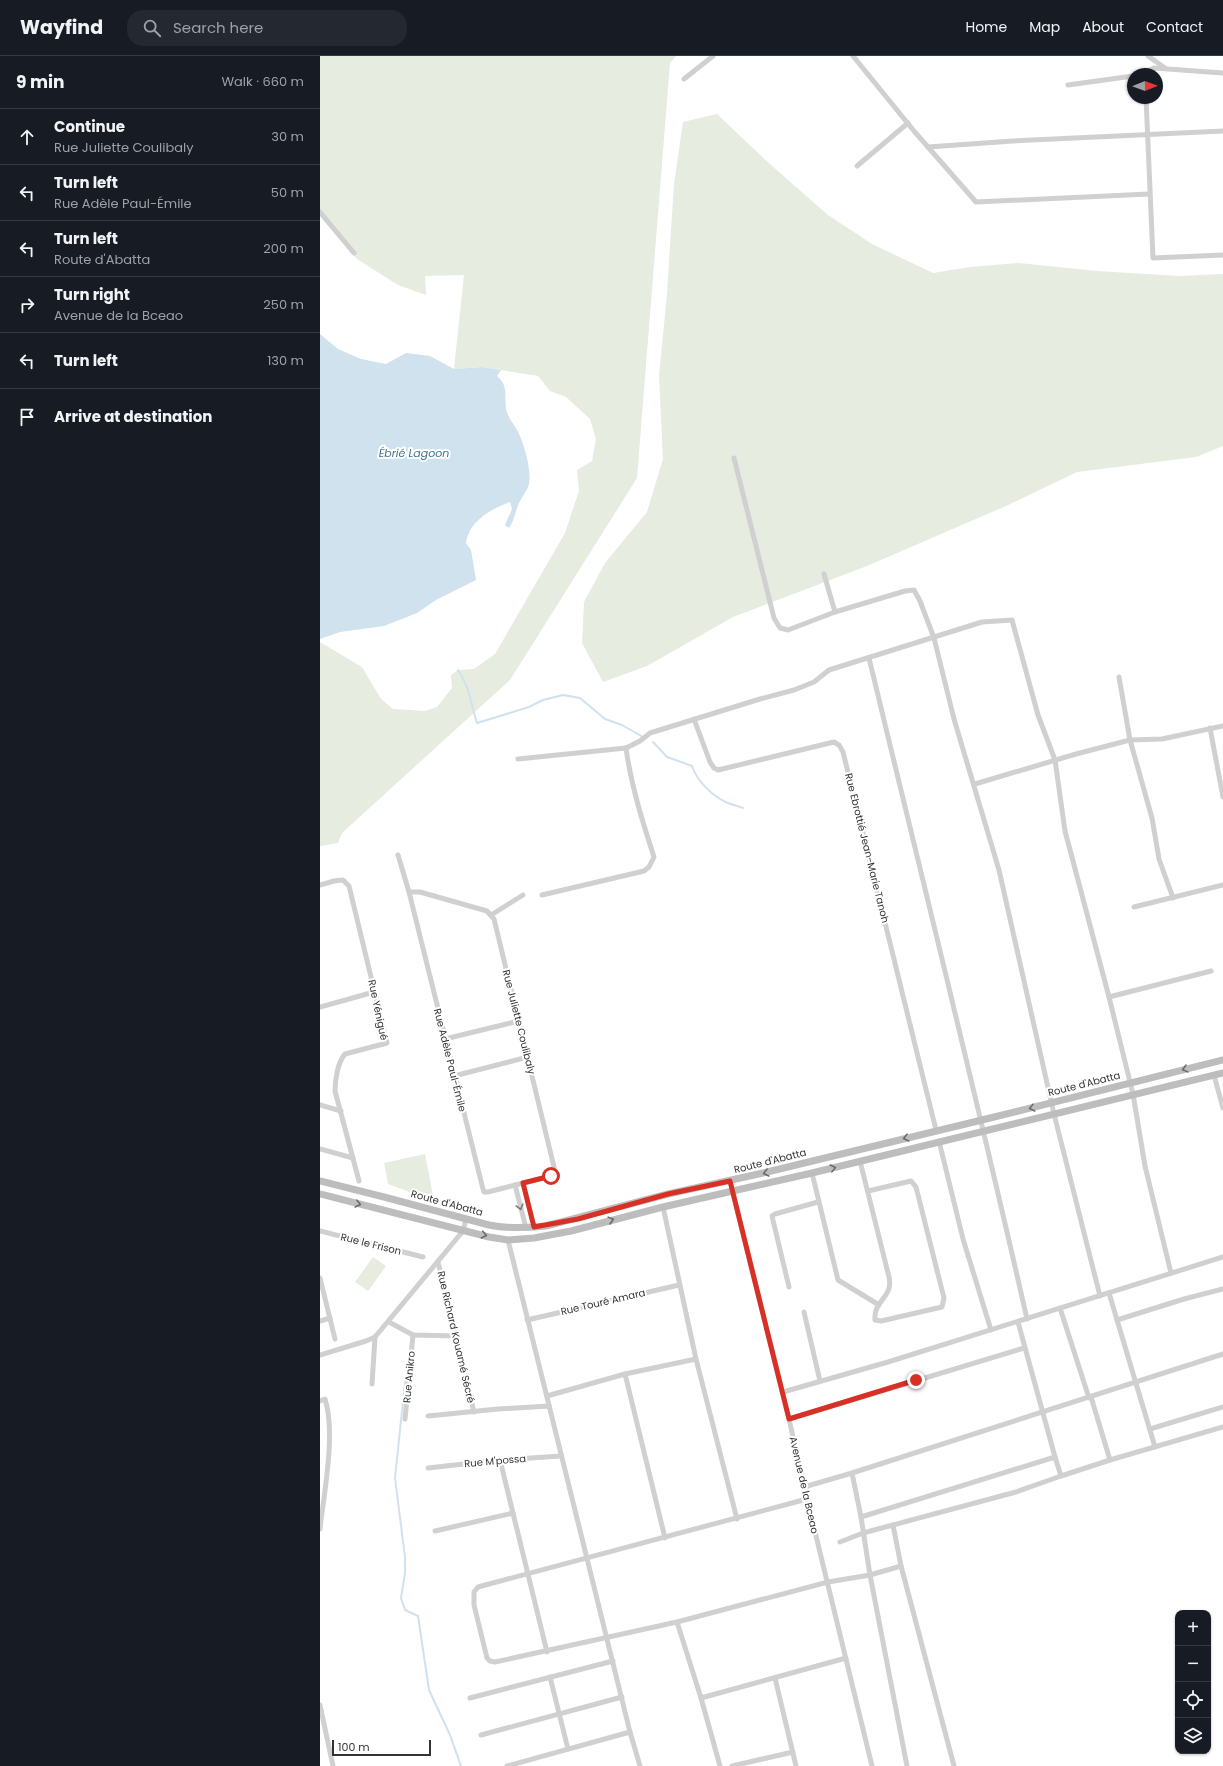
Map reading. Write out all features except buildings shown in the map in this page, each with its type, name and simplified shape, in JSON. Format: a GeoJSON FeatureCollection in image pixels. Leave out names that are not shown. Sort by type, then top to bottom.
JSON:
{"type":"FeatureCollection","features":[{"type":"Feature","properties":{"kind":"street"},"geometry":{"type":"LineString","coordinates":[[684,80],[714,56]]}},
{"type":"Feature","properties":{"kind":"street"},"geometry":{"type":"LineString","coordinates":[[853,56],[928,147],[976,202],[1149,194]]}},
{"type":"Feature","properties":{"kind":"street"},"geometry":{"type":"LineString","coordinates":[[1148,56],[1166,68],[1223,73]]}},
{"type":"Feature","properties":{"kind":"street"},"geometry":{"type":"LineString","coordinates":[[1068,85],[1127,77]]}},
{"type":"Feature","properties":{"kind":"street"},"geometry":{"type":"LineString","coordinates":[[1146,104],[1153,258],[1223,255]]}},
{"type":"Feature","properties":{"kind":"street"},"geometry":{"type":"LineString","coordinates":[[857,166],[908,123]]}},
{"type":"Feature","properties":{"kind":"street"},"geometry":{"type":"LineString","coordinates":[[928,147],[1013,141],[1223,131]]}},
{"type":"Feature","properties":{"kind":"street"},"geometry":{"type":"LineString","coordinates":[[320,212],[354,253]]}},
{"type":"Feature","properties":{"kind":"street"},"geometry":{"type":"LineString","coordinates":[[734,458],[774,618],[780,628],[788,630],[835,612],[905,591],[914,590],[920,601],[934,638],[954,719],[999,870],[1054,1114],[1100,1296]]}},
{"type":"Feature","properties":{"kind":"street"},"geometry":{"type":"LineString","coordinates":[[824,574],[835,612]]}},
{"type":"Feature","properties":{"kind":"street"},"geometry":{"type":"LineString","coordinates":[[518,759],[626,748],[640,741],[650,733],[794,690],[814,682],[829,670],[982,622],[1012,620],[1038,715],[1054,760],[1065,831],[1133,1094],[1145,1166],[1171,1274]]}},
{"type":"Feature","properties":{"kind":"street"},"geometry":{"type":"LineString","coordinates":[[869,658],[940,954],[982,1120],[1027,1319]]}},
{"type":"Feature","properties":{"kind":"street"},"geometry":{"type":"LineString","coordinates":[[1119,677],[1130,740],[1152,818],[1159,858],[1173,898]]}},
{"type":"Feature","properties":{"kind":"street","name":"Rue Ebrottié Jean-Marie Tanoh"},"geometry":{"type":"LineString","coordinates":[[694,719],[710,762],[714,768],[718,770],[834,742],[839,745],[843,752],[936,1130]]}},
{"type":"Feature","properties":{"kind":"street"},"geometry":{"type":"LineString","coordinates":[[974,784],[1054,760],[1130,740],[1162,738],[1223,726]]}},
{"type":"Feature","properties":{"kind":"street"},"geometry":{"type":"LineString","coordinates":[[1210,728],[1223,797]]}},
{"type":"Feature","properties":{"kind":"street"},"geometry":{"type":"LineString","coordinates":[[542,895],[644,871],[653,862],[654,856],[638,810],[629,773],[626,748]]}},
{"type":"Feature","properties":{"kind":"street","name":"Rue Adèle Paul-Émile"},"geometry":{"type":"LineString","coordinates":[[398,855],[409,892],[482,1189],[484,1192],[488,1192],[515,1185]]}},
{"type":"Feature","properties":{"kind":"street","name":"Rue Yénigué"},"geometry":{"type":"LineString","coordinates":[[320,885],[343,880],[349,886],[387,1044],[345,1054],[342,1057],[335,1082],[335,1090],[342,1111],[359,1181]]}},
{"type":"Feature","properties":{"kind":"street"},"geometry":{"type":"LineString","coordinates":[[1134,907],[1223,885]]}},
{"type":"Feature","properties":{"kind":"street"},"geometry":{"type":"LineString","coordinates":[[409,892],[420,892],[487,911],[491,915],[523,895]]}},
{"type":"Feature","properties":{"kind":"street","name":"Rue Juliette Coulibaly"},"geometry":{"type":"LineString","coordinates":[[491,915],[494,919],[528,1057],[554,1172],[551,1176],[515,1185]]}},
{"type":"Feature","properties":{"kind":"street"},"geometry":{"type":"LineString","coordinates":[[1109,997],[1211,971]]}},
{"type":"Feature","properties":{"kind":"street"},"geometry":{"type":"LineString","coordinates":[[320,1007],[374,992]]}},
{"type":"Feature","properties":{"kind":"street"},"geometry":{"type":"LineString","coordinates":[[445,1039],[519,1021]]}},
{"type":"Feature","properties":{"kind":"street"},"geometry":{"type":"LineString","coordinates":[[454,1076],[528,1057]]}},
{"type":"Feature","properties":{"kind":"street","name":"Route d'Abatta"},"geometry":{"type":"LineString","coordinates":[[320,1182],[502,1228],[534,1227],[578,1219],[668,1194],[730,1181],[1223,1060]]}},
{"type":"Feature","properties":{"kind":"street","name":"Route d'Abatta"},"geometry":{"type":"LineString","coordinates":[[320,1194],[463,1231],[508,1240],[534,1238],[571,1231],[732,1190],[812,1173],[1223,1072]]}},
{"type":"Feature","properties":{"kind":"street"},"geometry":{"type":"LineString","coordinates":[[1214,1075],[1223,1108]]}},
{"type":"Feature","properties":{"kind":"street"},"geometry":{"type":"LineString","coordinates":[[320,1105],[342,1111]]}},
{"type":"Feature","properties":{"kind":"street"},"geometry":{"type":"LineString","coordinates":[[939,1141],[963,1239],[990,1330]]}},
{"type":"Feature","properties":{"kind":"street"},"geometry":{"type":"LineString","coordinates":[[320,1149],[353,1158]]}},
{"type":"Feature","properties":{"kind":"street"},"geometry":{"type":"LineString","coordinates":[[860,1161],[891,1282],[889,1292],[879,1305],[874,1318],[879,1321],[942,1307],[944,1298],[914,1182],[911,1181],[868,1191]]}},
{"type":"Feature","properties":{"kind":"street"},"geometry":{"type":"LineString","coordinates":[[812,1173],[838,1280],[879,1305]]}},
{"type":"Feature","properties":{"kind":"street","name":"Avenue de la Bceao"},"geometry":{"type":"LineString","coordinates":[[730,1181],[872,1766]]}},
{"type":"Feature","properties":{"kind":"street"},"geometry":{"type":"LineString","coordinates":[[523,1183],[534,1227]]}},
{"type":"Feature","properties":{"kind":"street"},"geometry":{"type":"LineString","coordinates":[[515,1185],[526,1228]]}},
{"type":"Feature","properties":{"kind":"street"},"geometry":{"type":"LineString","coordinates":[[789,1287],[772,1216],[818,1202]]}},
{"type":"Feature","properties":{"kind":"street"},"geometry":{"type":"LineString","coordinates":[[663,1207],[696,1359],[737,1519]]}},
{"type":"Feature","properties":{"kind":"street"},"geometry":{"type":"LineString","coordinates":[[320,1354],[375,1337],[463,1231],[466,1219]]}},
{"type":"Feature","properties":{"kind":"street","name":"Rue le Frison"},"geometry":{"type":"LineString","coordinates":[[320,1231],[423,1257]]}},
{"type":"Feature","properties":{"kind":"street"},"geometry":{"type":"LineString","coordinates":[[508,1240],[561,1456],[608,1638],[630,1732],[640,1766]]}},
{"type":"Feature","properties":{"kind":"street"},"geometry":{"type":"LineString","coordinates":[[782,1392],[1018,1322],[1223,1257]]}},
{"type":"Feature","properties":{"kind":"street","name":"Rue Richard Kouamé Sécré"},"geometry":{"type":"LineString","coordinates":[[438,1262],[474,1412]]}},
{"type":"Feature","properties":{"kind":"street"},"geometry":{"type":"LineString","coordinates":[[320,1278],[335,1339]]}},
{"type":"Feature","properties":{"kind":"street","name":"Rue Touré Amara"},"geometry":{"type":"LineString","coordinates":[[527,1320],[679,1285]]}},
{"type":"Feature","properties":{"kind":"street"},"geometry":{"type":"LineString","coordinates":[[1118,1320],[1184,1299],[1223,1289]]}},
{"type":"Feature","properties":{"kind":"street"},"geometry":{"type":"LineString","coordinates":[[1109,1293],[1155,1447]]}},
{"type":"Feature","properties":{"kind":"street"},"geometry":{"type":"LineString","coordinates":[[1060,1308],[1110,1460]]}},
{"type":"Feature","properties":{"kind":"street"},"geometry":{"type":"LineString","coordinates":[[804,1312],[820,1381]]}},
{"type":"Feature","properties":{"kind":"street"},"geometry":{"type":"LineString","coordinates":[[320,1321],[330,1318]]}},
{"type":"Feature","properties":{"kind":"street"},"geometry":{"type":"LineString","coordinates":[[389,1322],[413,1335],[456,1336]]}},
{"type":"Feature","properties":{"kind":"street"},"geometry":{"type":"LineString","coordinates":[[1018,1322],[1042,1413],[1061,1476]]}},
{"type":"Feature","properties":{"kind":"street","name":"Rue Anikro"},"geometry":{"type":"LineString","coordinates":[[405,1419],[413,1335]]}},
{"type":"Feature","properties":{"kind":"street"},"geometry":{"type":"LineString","coordinates":[[372,1384],[375,1337]]}},
{"type":"Feature","properties":{"kind":"street"},"geometry":{"type":"LineString","coordinates":[[789,1419],[1024,1348]]}},
{"type":"Feature","properties":{"kind":"street"},"geometry":{"type":"LineString","coordinates":[[804,1487],[1090,1398],[1223,1354]]}},
{"type":"Feature","properties":{"kind":"street"},"geometry":{"type":"LineString","coordinates":[[547,1396],[625,1374],[696,1359]]}},
{"type":"Feature","properties":{"kind":"street"},"geometry":{"type":"LineString","coordinates":[[625,1374],[665,1538]]}},
{"type":"Feature","properties":{"kind":"street"},"geometry":{"type":"LineString","coordinates":[[320,1401],[325,1399],[329,1411],[330,1434],[320,1529]]}},
{"type":"Feature","properties":{"kind":"street"},"geometry":{"type":"LineString","coordinates":[[428,1416],[549,1406]]}},
{"type":"Feature","properties":{"kind":"street"},"geometry":{"type":"LineString","coordinates":[[1150,1429],[1223,1407]]}},
{"type":"Feature","properties":{"kind":"street"},"geometry":{"type":"LineString","coordinates":[[840,1542],[863,1533],[1016,1492],[1110,1460],[1223,1427]]}},
{"type":"Feature","properties":{"kind":"street","name":"Rue M'possa"},"geometry":{"type":"LineString","coordinates":[[428,1468],[500,1460],[561,1456]]}},
{"type":"Feature","properties":{"kind":"street"},"geometry":{"type":"LineString","coordinates":[[862,1517],[1055,1457]]}},
{"type":"Feature","properties":{"kind":"street"},"geometry":{"type":"LineString","coordinates":[[500,1460],[547,1652]]}},
{"type":"Feature","properties":{"kind":"street"},"geometry":{"type":"LineString","coordinates":[[852,1473],[862,1517],[863,1533],[870,1574],[907,1766]]}},
{"type":"Feature","properties":{"kind":"street"},"geometry":{"type":"LineString","coordinates":[[807,1499],[737,1519],[478,1587],[474,1592],[474,1605],[487,1658],[490,1662],[495,1662],[547,1652],[677,1622],[828,1582],[901,1566]]}},
{"type":"Feature","properties":{"kind":"street"},"geometry":{"type":"LineString","coordinates":[[435,1531],[513,1513]]}},
{"type":"Feature","properties":{"kind":"street"},"geometry":{"type":"LineString","coordinates":[[893,1525],[901,1566],[954,1766]]}},
{"type":"Feature","properties":{"kind":"street"},"geometry":{"type":"LineString","coordinates":[[677,1622],[701,1698],[720,1766]]}},
{"type":"Feature","properties":{"kind":"street"},"geometry":{"type":"LineString","coordinates":[[701,1698],[846,1658]]}},
{"type":"Feature","properties":{"kind":"street"},"geometry":{"type":"LineString","coordinates":[[470,1698],[613,1661]]}},
{"type":"Feature","properties":{"kind":"street"},"geometry":{"type":"LineString","coordinates":[[550,1677],[568,1749]]}},
{"type":"Feature","properties":{"kind":"street"},"geometry":{"type":"LineString","coordinates":[[775,1678],[796,1766]]}},
{"type":"Feature","properties":{"kind":"street"},"geometry":{"type":"LineString","coordinates":[[480,1735],[622,1696]]}},
{"type":"Feature","properties":{"kind":"street"},"geometry":{"type":"LineString","coordinates":[[320,1705],[333,1766]]}},
{"type":"Feature","properties":{"kind":"street"},"geometry":{"type":"LineString","coordinates":[[507,1766],[630,1732]]}},
{"type":"Feature","properties":{"kind":"street"},"geometry":{"type":"LineString","coordinates":[[732,1766],[792,1752]]}},
{"type":"Feature","properties":{"kind":"shaded area"},"geometry":{"type":"Polygon","coordinates":[[[320,56],[676,56],[670,63],[637,478],[510,680],[342,833],[338,843],[320,846],[320,642],[362,667],[381,699],[393,709],[425,711],[437,707],[452,688],[451,675],[458,670],[474,669],[495,654],[565,533],[579,491],[577,470],[592,461],[596,439],[590,419],[566,397],[550,391],[538,376],[482,367],[454,369],[464,275],[425,276],[426,295],[398,285],[357,259],[320,216],[320,56]]]}},
{"type":"Feature","properties":{"kind":"shaded area"},"geometry":{"type":"Polygon","coordinates":[[[717,114],[771,165],[828,215],[872,244],[933,273],[970,267],[1019,263],[1097,271],[1180,276],[1223,274],[1223,446],[1196,457],[1077,472],[1006,506],[867,566],[733,617],[647,666],[603,682],[582,643],[584,602],[605,563],[647,512],[663,459],[659,376],[667,294],[674,184],[683,122],[717,114]]]}},
{"type":"Feature","properties":{"kind":"shaded area"},"geometry":{"type":"Polygon","coordinates":[[[425,1154],[434,1201],[388,1184],[384,1163],[425,1154]]]}},
{"type":"Feature","properties":{"kind":"shaded area"},"geometry":{"type":"Polygon","coordinates":[[[373,1257],[386,1266],[368,1291],[355,1282],[373,1257]]]}},
{"type":"Feature","properties":{"kind":"water","name":"Ébrié Lagoon"},"geometry":{"type":"Polygon","coordinates":[[[320,334],[338,349],[361,359],[386,364],[406,353],[430,356],[454,369],[482,367],[501,370],[497,376],[505,387],[506,409],[522,441],[530,476],[528,487],[519,503],[513,522],[509,528],[505,525],[512,509],[510,502],[489,512],[471,528],[466,543],[471,550],[476,580],[436,600],[417,613],[384,626],[340,632],[320,639],[320,334]]]}},
{"type":"Feature","properties":{"kind":"waterway"},"geometry":{"type":"LineString","coordinates":[[458,670],[468,689],[477,723],[529,707],[543,700],[563,695],[580,698],[605,719],[622,725],[643,737]]}},
{"type":"Feature","properties":{"kind":"waterway"},"geometry":{"type":"LineString","coordinates":[[653,742],[667,757],[692,766],[694,772],[711,793],[728,803],[743,808]]}},
{"type":"Feature","properties":{"kind":"waterway"},"geometry":{"type":"LineString","coordinates":[[407,1377],[405,1382],[395,1478],[405,1557],[405,1573],[401,1598],[405,1610],[418,1616],[429,1690],[450,1735],[461,1766]]}},
{"type":"Feature","properties":{"kind":"route"},"geometry":{"type":"LineString","coordinates":[[551,1176],[523,1183],[534,1227],[578,1219],[668,1194],[730,1181],[789,1419],[916,1380]]}}]}
